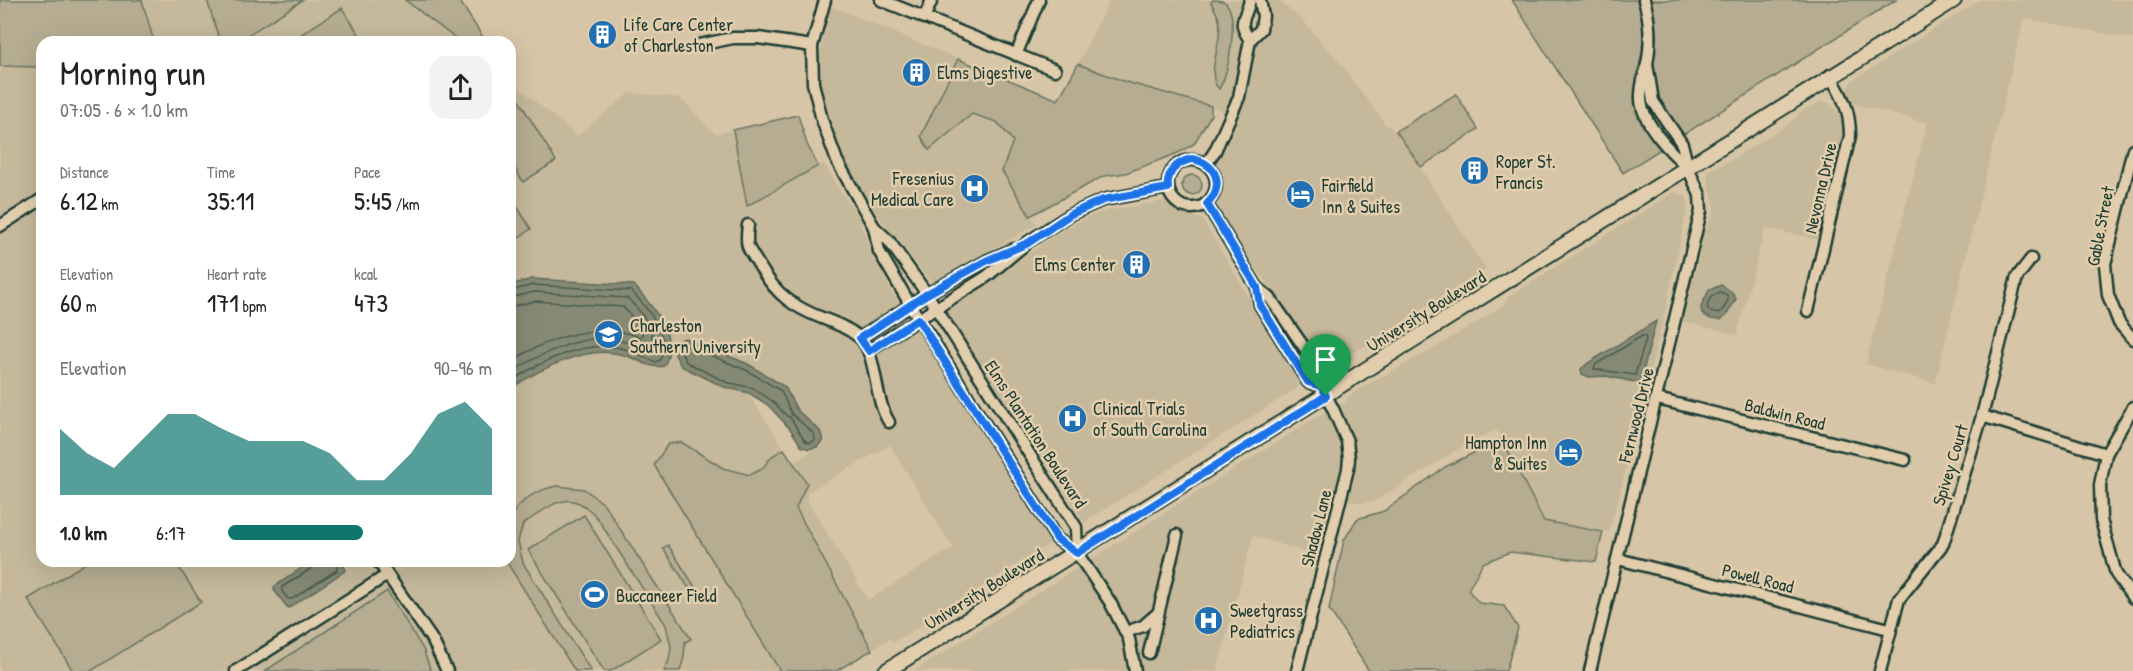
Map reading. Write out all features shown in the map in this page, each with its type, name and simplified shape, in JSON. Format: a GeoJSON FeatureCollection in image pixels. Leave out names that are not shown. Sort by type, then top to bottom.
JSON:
{"type":"FeatureCollection","features":[{"type":"Feature","properties":{"kind":"main road","name":"University Boulevard"},"geometry":{"type":"LineString","coordinates":[[886,671],[1077,553],[1323,391],[1688,168],[1830,75],[1954,0]]}},
{"type":"Feature","properties":{"kind":"street","name":"Elms Plantation Boulevard"},"geometry":{"type":"LineString","coordinates":[[825,0],[812,46],[813,83],[822,120],[837,161],[874,227],[879,251],[910,306],[1057,539],[1077,553]]}},
{"type":"Feature","properties":{"kind":"street"},"geometry":{"type":"LineString","coordinates":[[881,0],[1055,70]]}},
{"type":"Feature","properties":{"kind":"street"},"geometry":{"type":"LineString","coordinates":[[924,18],[932,0]]}},
{"type":"Feature","properties":{"kind":"street"},"geometry":{"type":"LineString","coordinates":[[1016,55],[1039,0]]}},
{"type":"Feature","properties":{"kind":"street"},"geometry":{"type":"LineString","coordinates":[[1250,0],[1242,24],[1250,40]]}},
{"type":"Feature","properties":{"kind":"street"},"geometry":{"type":"LineString","coordinates":[[1206,164],[1215,151],[1239,97],[1250,40],[1261,29],[1263,16],[1260,0]]}},
{"type":"Feature","properties":{"kind":"street","name":"Fernwood Drive"},"geometry":{"type":"LineString","coordinates":[[1590,671],[1701,211],[1700,195],[1688,168],[1669,152],[1647,118],[1641,102],[1649,34],[1644,0]]}},
{"type":"Feature","properties":{"kind":"street"},"geometry":{"type":"LineString","coordinates":[[699,45],[733,38],[758,38],[812,46]]}},
{"type":"Feature","properties":{"kind":"street","name":"Nevonna Drive"},"geometry":{"type":"LineString","coordinates":[[1808,311],[1850,136],[1850,120],[1845,103],[1830,75]]}},
{"type":"Feature","properties":{"kind":"street","name":"Gable Street"},"geometry":{"type":"LineString","coordinates":[[2133,149],[2128,188],[2105,264],[2108,295],[2119,323],[2133,339]]}},
{"type":"Feature","properties":{"kind":"street"},"geometry":{"type":"LineString","coordinates":[[1192,159],[1206,164],[1212,169],[1217,184],[1212,199],[1207,204],[1192,209],[1184,207],[1172,198],[1168,188],[1169,176],[1178,164],[1192,159]]}},
{"type":"Feature","properties":{"kind":"street"},"geometry":{"type":"LineString","coordinates":[[869,351],[986,277],[1028,243],[1071,214],[1103,200],[1168,188]]}},
{"type":"Feature","properties":{"kind":"street"},"geometry":{"type":"LineString","coordinates":[[0,226],[36,203]]}},
{"type":"Feature","properties":{"kind":"street"},"geometry":{"type":"LineString","coordinates":[[1207,204],[1257,287],[1260,305],[1308,382],[1323,391]]}},
{"type":"Feature","properties":{"kind":"street"},"geometry":{"type":"LineString","coordinates":[[748,225],[746,244],[768,281],[784,299],[818,317],[846,328],[860,338],[869,351],[879,403],[889,422]]}},
{"type":"Feature","properties":{"kind":"street","name":"Elms Plantation Boulevard"},"geometry":{"type":"LineString","coordinates":[[874,227],[889,241],[927,294],[1076,527],[1077,553]]}},
{"type":"Feature","properties":{"kind":"street"},"geometry":{"type":"LineString","coordinates":[[860,338],[927,294],[986,261],[1028,243]]}},
{"type":"Feature","properties":{"kind":"street","name":"Spivey Court"},"geometry":{"type":"LineString","coordinates":[[1880,671],[1889,629],[1899,599],[1943,544],[1982,416],[2017,277],[2031,259]]}},
{"type":"Feature","properties":{"kind":"street","name":"Shadow Lane"},"geometry":{"type":"LineString","coordinates":[[1257,287],[1270,298],[1322,373],[1323,391],[1347,441],[1349,458],[1297,671]]}},
{"type":"Feature","properties":{"kind":"street","name":"Baldwin Road"},"geometry":{"type":"LineString","coordinates":[[1657,399],[1905,460]]}},
{"type":"Feature","properties":{"kind":"street"},"geometry":{"type":"LineString","coordinates":[[2133,407],[2106,454],[2100,485],[2101,520],[2116,574],[2133,598]]}},
{"type":"Feature","properties":{"kind":"street"},"geometry":{"type":"LineString","coordinates":[[1982,416],[2106,454]]}},
{"type":"Feature","properties":{"kind":"street"},"geometry":{"type":"LineString","coordinates":[[1149,653],[1177,535]]}},
{"type":"Feature","properties":{"kind":"street"},"geometry":{"type":"LineString","coordinates":[[1077,553],[1110,602],[1126,632],[1136,671]]}},
{"type":"Feature","properties":{"kind":"street","name":"Powell Road"},"geometry":{"type":"LineString","coordinates":[[1618,559],[1889,629]]}},
{"type":"Feature","properties":{"kind":"street"},"geometry":{"type":"LineString","coordinates":[[382,567],[433,641],[447,671]]}},
{"type":"Feature","properties":{"kind":"street"},"geometry":{"type":"LineString","coordinates":[[236,671],[387,574]]}},
{"type":"Feature","properties":{"kind":"street"},"geometry":{"type":"LineString","coordinates":[[1126,632],[1143,626],[1159,613]]}},
{"type":"Feature","properties":{"kind":"shaded area","name":"Charleston Southern University"},"geometry":{"type":"Polygon","coordinates":[[[0,0],[459,0],[482,36],[36,36],[36,567],[516,567],[516,85],[577,136],[630,93],[680,98],[715,134],[733,130],[747,205],[824,163],[860,219],[862,229],[898,302],[918,319],[1057,539],[894,642],[890,638],[836,671],[0,671],[0,0]],[[723,356],[794,463],[823,440],[820,431],[797,410],[785,387],[748,364],[723,356]],[[890,445],[807,492],[807,500],[868,600],[953,548],[890,445]]]}},
{"type":"Feature","properties":{"kind":"shaded area"},"geometry":{"type":"Polygon","coordinates":[[[0,0],[142,0],[152,36],[36,36],[36,67],[0,66],[0,0]]]}},
{"type":"Feature","properties":{"kind":"shaded area"},"geometry":{"type":"Polygon","coordinates":[[[207,0],[303,0],[246,36],[218,36],[207,0]]]}},
{"type":"Feature","properties":{"kind":"shaded area"},"geometry":{"type":"Polygon","coordinates":[[[405,0],[459,0],[482,36],[452,36],[405,0]]]}},
{"type":"Feature","properties":{"kind":"shaded area"},"geometry":{"type":"Polygon","coordinates":[[[1110,0],[1250,0],[1243,18],[1250,40],[1261,29],[1260,0],[1277,0],[1303,21],[1340,63],[1385,124],[1396,131],[1486,269],[1328,369],[1219,212],[1217,203],[1222,188],[1221,176],[1210,160],[1231,115],[1211,106],[1123,81],[1078,64],[1110,0]]]}},
{"type":"Feature","properties":{"kind":"shaded area"},"geometry":{"type":"Polygon","coordinates":[[[1213,0],[1226,3],[1232,20],[1229,59],[1219,89],[1213,75],[1220,28],[1211,2],[1213,0]]]}},
{"type":"Feature","properties":{"kind":"shaded area"},"geometry":{"type":"Polygon","coordinates":[[[1512,0],[1896,0],[1623,173],[1512,0]]]}},
{"type":"Feature","properties":{"kind":"shaded area"},"geometry":{"type":"Polygon","coordinates":[[[1980,0],[2133,0],[2133,39],[2024,18],[1935,383],[1866,364],[1927,123],[1852,103],[1848,96],[1848,87],[1853,80],[1980,0]]]}},
{"type":"Feature","properties":{"kind":"shaded area"},"geometry":{"type":"Polygon","coordinates":[[[830,6],[958,59],[921,136],[930,150],[972,114],[997,122],[1013,141],[1030,216],[1037,224],[938,280],[931,280],[924,274],[868,201],[839,153],[829,126],[822,95],[819,65],[830,6]]]}},
{"type":"Feature","properties":{"kind":"shaded area"},"geometry":{"type":"Polygon","coordinates":[[[342,8],[360,36],[298,36],[342,8]]]}},
{"type":"Feature","properties":{"kind":"shaded area"},"geometry":{"type":"Polygon","coordinates":[[[958,59],[1058,100],[1078,64],[1123,81],[1211,106],[1211,115],[1194,144],[1178,153],[1126,173],[1104,176],[1030,216],[1002,171],[1013,141],[997,122],[972,114],[929,150],[921,136],[958,59]]]}},
{"type":"Feature","properties":{"kind":"shaded area"},"geometry":{"type":"Polygon","coordinates":[[[1456,94],[1478,129],[1421,167],[1396,131],[1456,94]]]}},
{"type":"Feature","properties":{"kind":"shaded area"},"geometry":{"type":"Polygon","coordinates":[[[516,96],[556,161],[523,182],[516,170],[516,96]]]}},
{"type":"Feature","properties":{"kind":"shaded area"},"geometry":{"type":"Polygon","coordinates":[[[1822,101],[1838,111],[1842,121],[1842,138],[1818,239],[1765,228],[1737,335],[1678,320],[1690,281],[1694,277],[1699,257],[1697,251],[1702,235],[1714,213],[1714,202],[1707,178],[1709,170],[1731,160],[1793,121],[1800,112],[1822,101]]]}},
{"type":"Feature","properties":{"kind":"shaded area"},"geometry":{"type":"Polygon","coordinates":[[[798,115],[807,144],[818,166],[747,206],[733,130],[798,115]]]}},
{"type":"Feature","properties":{"kind":"shaded area"},"geometry":{"type":"Polygon","coordinates":[[[1188,175],[1196,175],[1202,181],[1202,189],[1196,195],[1188,195],[1182,189],[1182,181],[1188,175]]]}},
{"type":"Feature","properties":{"kind":"shaded area"},"geometry":{"type":"Polygon","coordinates":[[[1674,192],[1686,196],[1688,205],[1648,379],[1649,384],[1609,532],[1544,521],[1497,430],[1466,444],[1375,501],[1360,503],[1341,498],[1325,558],[1253,536],[1217,671],[914,671],[1315,418],[1346,402],[1347,398],[1361,388],[1428,352],[1484,318],[1504,305],[1508,297],[1674,192]]]}},
{"type":"Feature","properties":{"kind":"shaded area"},"geometry":{"type":"Polygon","coordinates":[[[1164,201],[1179,212],[1202,219],[1302,385],[1084,522],[949,313],[950,309],[1058,233],[1090,216],[1105,211],[1164,201]]]}},
{"type":"Feature","properties":{"kind":"shaded area"},"geometry":{"type":"Polygon","coordinates":[[[516,205],[531,229],[516,239],[516,205]]]}},
{"type":"Feature","properties":{"kind":"shaded area"},"geometry":{"type":"Polygon","coordinates":[[[1502,439],[1544,521],[1603,532],[1596,562],[1510,552],[1483,563],[1468,590],[1479,603],[1504,606],[1518,628],[1506,671],[1369,671],[1329,609],[1344,540],[1357,519],[1384,511],[1445,467],[1502,439]]]}},
{"type":"Feature","properties":{"kind":"shaded area"},"geometry":{"type":"Polygon","coordinates":[[[681,442],[723,468],[750,475],[762,469],[772,456],[784,449],[807,483],[796,508],[872,650],[836,671],[780,671],[654,465],[668,444],[681,442]]]}},
{"type":"Feature","properties":{"kind":"shaded area"},"geometry":{"type":"Polygon","coordinates":[[[557,486],[584,489],[604,504],[691,639],[685,642],[680,671],[664,671],[671,647],[666,625],[598,519],[579,503],[570,501],[552,505],[523,524],[518,541],[523,563],[591,671],[575,671],[510,567],[516,567],[516,509],[530,496],[557,486]]]}},
{"type":"Feature","properties":{"kind":"shaded area","name":"Buccaneer Field"},"geometry":{"type":"Polygon","coordinates":[[[584,515],[661,639],[611,671],[604,671],[528,550],[584,515]]]}},
{"type":"Feature","properties":{"kind":"shaded area"},"geometry":{"type":"Polygon","coordinates":[[[668,545],[699,593],[694,596],[663,548],[668,545]]]}},
{"type":"Feature","properties":{"kind":"shaded area"},"geometry":{"type":"Polygon","coordinates":[[[79,567],[179,567],[201,602],[91,671],[73,671],[28,599],[79,567]]]}},
{"type":"Feature","properties":{"kind":"shaded area"},"geometry":{"type":"Polygon","coordinates":[[[387,591],[423,649],[431,671],[265,671],[387,591]]]}},
{"type":"Feature","properties":{"kind":"water"},"geometry":{"type":"Polygon","coordinates":[[[532,279],[634,285],[656,313],[667,333],[668,355],[664,366],[648,365],[610,352],[595,353],[564,360],[516,385],[516,283],[532,279]]]}},
{"type":"Feature","properties":{"kind":"water"},"geometry":{"type":"Polygon","coordinates":[[[1721,285],[1732,292],[1736,299],[1726,316],[1720,320],[1711,319],[1702,314],[1701,307],[1709,290],[1721,285]]]}},
{"type":"Feature","properties":{"kind":"water"},"geometry":{"type":"Polygon","coordinates":[[[1656,321],[1640,383],[1606,376],[1589,377],[1582,374],[1581,369],[1588,363],[1656,321]]]}},
{"type":"Feature","properties":{"kind":"water"},"geometry":{"type":"Polygon","coordinates":[[[685,338],[748,364],[785,387],[797,410],[820,431],[823,440],[817,447],[809,449],[801,446],[791,430],[768,405],[749,393],[724,387],[681,366],[675,355],[680,340],[685,338]]]}},
{"type":"Feature","properties":{"kind":"water"},"geometry":{"type":"Polygon","coordinates":[[[303,567],[344,567],[346,570],[289,608],[274,587],[303,567]]]}},
{"type":"Feature","properties":{"kind":"place","name":"Life Care Center of Charleston"},"geometry":{"type":"Point","coordinates":[603,34]}},
{"type":"Feature","properties":{"kind":"place","name":"Elms Digestive"},"geometry":{"type":"Point","coordinates":[916,72]}},
{"type":"Feature","properties":{"kind":"place","name":"Roper St. Francis"},"geometry":{"type":"Point","coordinates":[1475,171]}},
{"type":"Feature","properties":{"kind":"place","name":"Fresenius Medical Care"},"geometry":{"type":"Point","coordinates":[975,188]}},
{"type":"Feature","properties":{"kind":"place","name":"Fairfield Inn & Suites"},"geometry":{"type":"Point","coordinates":[1301,195]}},
{"type":"Feature","properties":{"kind":"place","name":"Elms Center"},"geometry":{"type":"Point","coordinates":[1137,264]}},
{"type":"Feature","properties":{"kind":"place","name":"Charleston Southern University"},"geometry":{"type":"Point","coordinates":[609,335]}},
{"type":"Feature","properties":{"kind":"place","name":"Clinical Trials of South Carolina"},"geometry":{"type":"Point","coordinates":[1072,418]}},
{"type":"Feature","properties":{"kind":"place","name":"Hampton Inn & Suites"},"geometry":{"type":"Point","coordinates":[1568,452]}},
{"type":"Feature","properties":{"kind":"place","name":"Buccaneer Field"},"geometry":{"type":"Point","coordinates":[595,595]}},
{"type":"Feature","properties":{"kind":"place","name":"Sweetgrass Pediatrics"},"geometry":{"type":"Point","coordinates":[1209,620]}},
{"type":"Feature","properties":{"kind":"route"},"geometry":{"type":"LineString","coordinates":[[1192,159],[1206,164],[1216,176],[1216,192],[1207,204],[1257,287],[1260,305],[1308,382],[1321,386],[1326,396],[1077,553],[1057,539],[918,319],[869,351],[860,338],[927,294],[986,261],[1028,243],[1071,214],[1103,200],[1168,188],[1169,176],[1173,169],[1178,164],[1192,159]]}}]}
